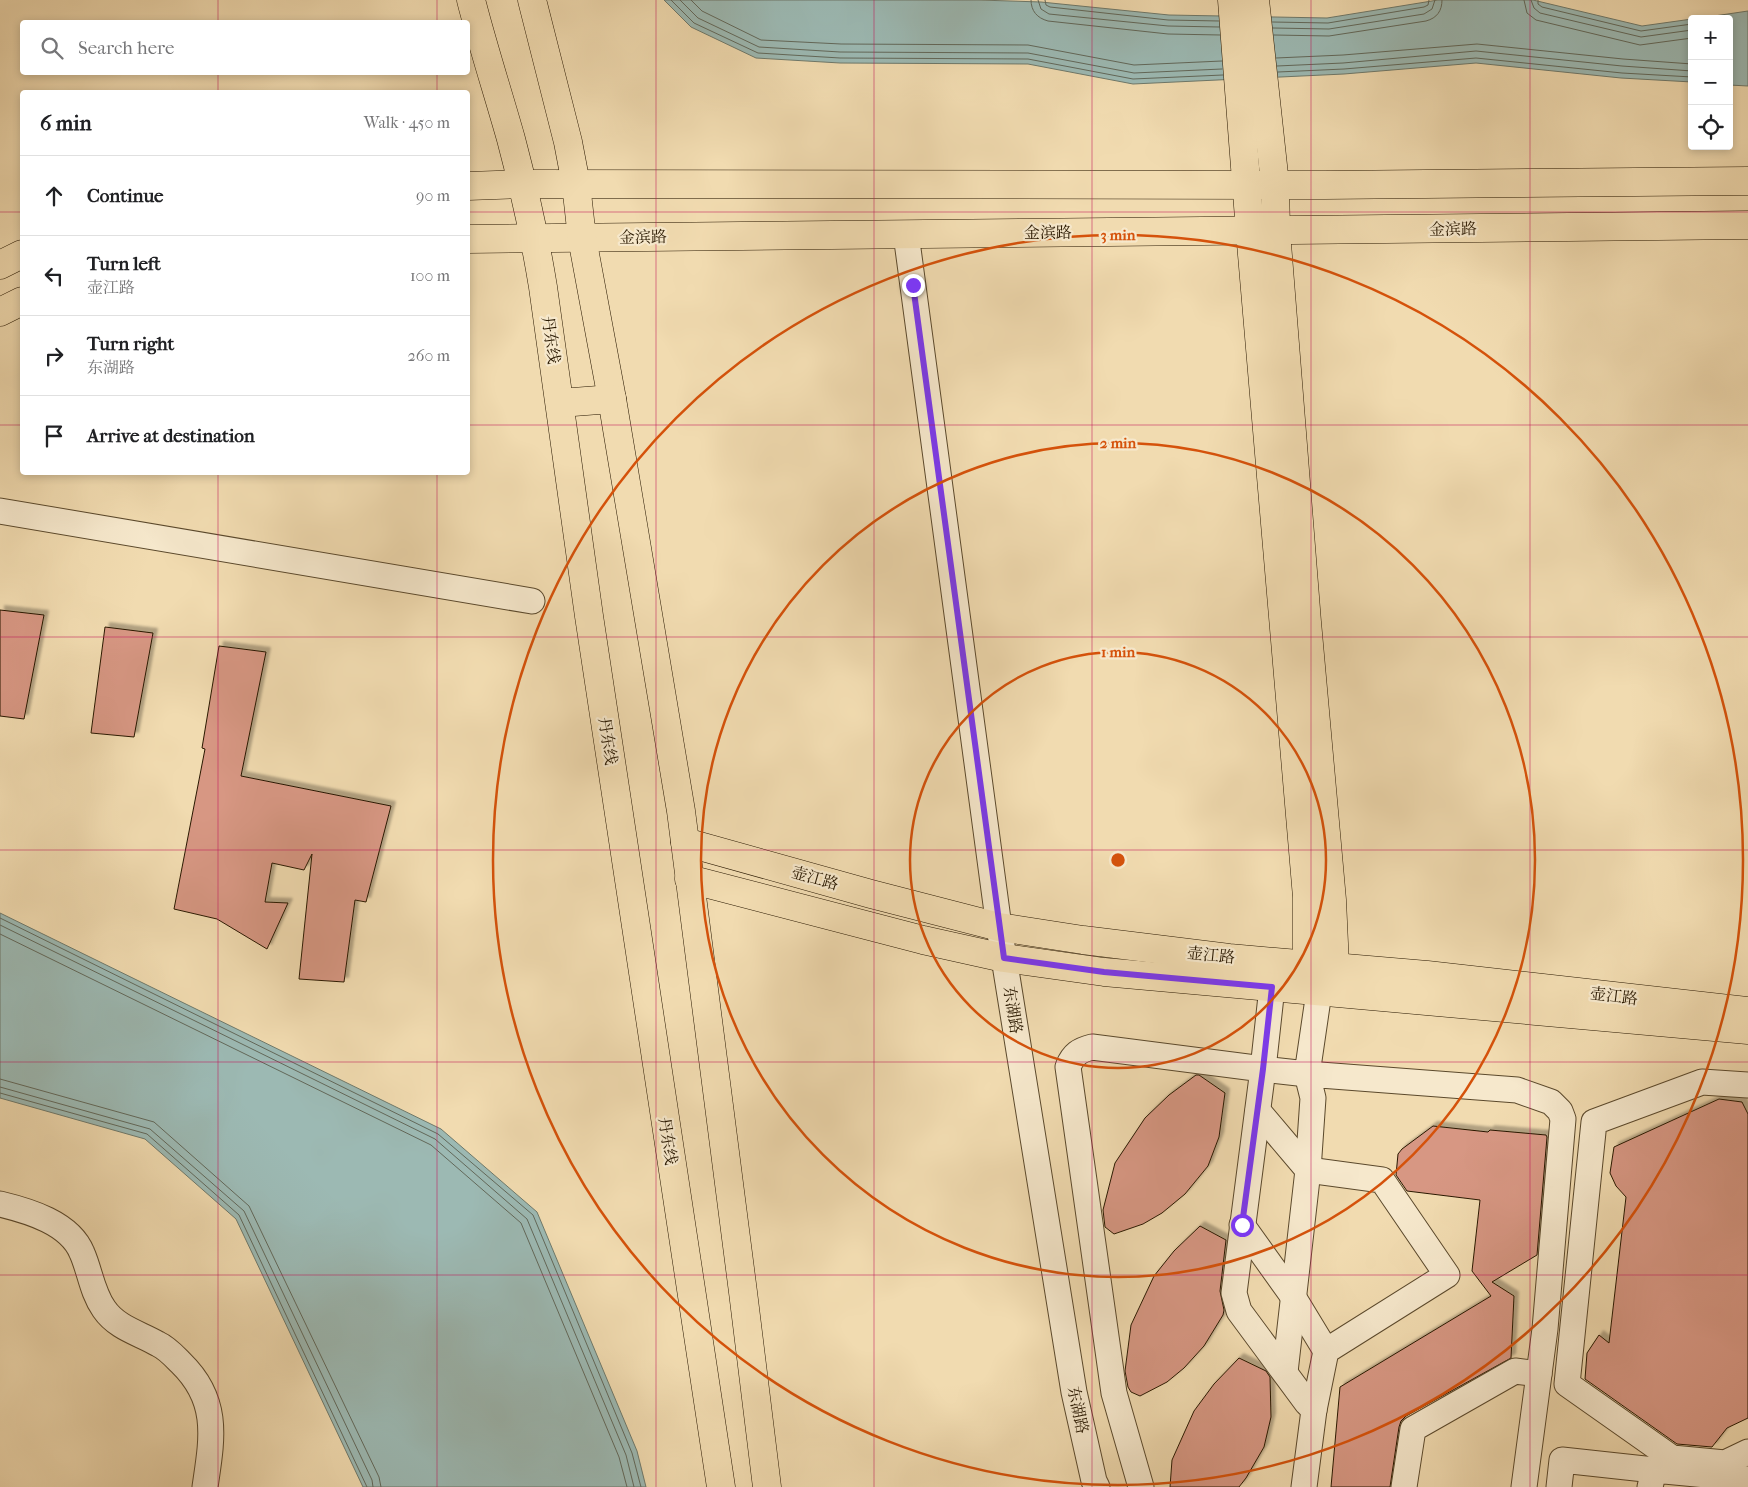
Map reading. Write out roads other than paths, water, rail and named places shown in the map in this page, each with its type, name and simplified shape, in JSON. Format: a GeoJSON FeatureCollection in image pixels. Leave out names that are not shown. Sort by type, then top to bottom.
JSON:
{"type":"FeatureCollection","features":[{"type":"Feature","properties":{"kind":"main road","name":"丹东线"},"geometry":{"type":"LineString","coordinates":[[471,0],[535,237],[589,616],[721,1487]]}},
{"type":"Feature","properties":{"kind":"main road"},"geometry":{"type":"LineString","coordinates":[[532,0],[568,142],[576,184],[582,238],[612,399],[685,842],[744,1292],[767,1487]]}},
{"type":"Feature","properties":{"kind":"main road"},"geometry":{"type":"LineString","coordinates":[[1232,0],[1254,109],[1275,184],[1263,231],[1307,896],[1307,964]]}},
{"type":"Feature","properties":{"kind":"main road"},"geometry":{"type":"LineString","coordinates":[[1255,0],[1254,109],[1246,184],[1263,231],[1307,622],[1332,900],[1324,985]]}},
{"type":"Feature","properties":{"kind":"main road"},"geometry":{"type":"LineString","coordinates":[[470,186],[522,184],[1275,184],[1748,181]]}},
{"type":"Feature","properties":{"kind":"main road","name":"金滨路"},"geometry":{"type":"LineString","coordinates":[[470,239],[1748,225]]}},
{"type":"Feature","properties":{"kind":"main road"},"geometry":{"type":"LineString","coordinates":[[0,265],[20,255]]}},
{"type":"Feature","properties":{"kind":"main road"},"geometry":{"type":"LineString","coordinates":[[0,312],[20,302]]}},
{"type":"Feature","properties":{"kind":"main road"},"geometry":{"type":"LineString","coordinates":[[560,402],[612,399]]}},
{"type":"Feature","properties":{"kind":"main road","name":"壶江路"},"geometry":{"type":"LineString","coordinates":[[685,842],[871,894],[999,927],[1083,940],[1307,964],[1324,985],[1748,1030]]}},
{"type":"Feature","properties":{"kind":"main road","name":"壶江路"},"geometry":{"type":"LineString","coordinates":[[690,879],[896,934],[1004,958],[1104,972],[1272,987],[1324,985],[1427,975],[1748,1011]]}},
{"type":"Feature","properties":{"kind":"street","name":"东湖路"},"geometry":{"type":"LineString","coordinates":[[906,234],[999,927],[1074,1392],[1094,1481],[1097,1487]]}},
{"type":"Feature","properties":{"kind":"street"},"geometry":{"type":"LineString","coordinates":[[0,511],[532,601]]}},
{"type":"Feature","properties":{"kind":"street"},"geometry":{"type":"LineString","coordinates":[[1285,1372],[1292,1295],[1308,1170],[1313,1098],[1307,1074],[1324,985]]}},
{"type":"Feature","properties":{"kind":"street"},"geometry":{"type":"LineString","coordinates":[[1272,987],[1234,1293],[1240,1312],[1314,1410]]}},
{"type":"Feature","properties":{"kind":"street"},"geometry":{"type":"LineString","coordinates":[[1141,1487],[1114,1393],[1068,1067],[1072,1057],[1081,1050],[1092,1047],[1307,1074],[1517,1090],[1551,1102],[1560,1111],[1563,1119],[1545,1329],[1524,1487]]}},
{"type":"Feature","properties":{"kind":"street"},"geometry":{"type":"LineString","coordinates":[[1748,1085],[1702,1082],[1594,1122],[1568,1384],[1672,1458],[1725,1463],[1748,1452]]}},
{"type":"Feature","properties":{"kind":"street"},"geometry":{"type":"LineString","coordinates":[[1258,1111],[1308,1170],[1382,1180],[1447,1275],[1326,1351]]}},
{"type":"Feature","properties":{"kind":"street"},"geometry":{"type":"LineString","coordinates":[[0,1204],[44,1218],[62,1229],[75,1241],[82,1252],[94,1290],[104,1309],[126,1328],[160,1344],[190,1371],[201,1388],[208,1404],[211,1420],[205,1487]]}},
{"type":"Feature","properties":{"kind":"street"},"geometry":{"type":"LineString","coordinates":[[1242,1225],[1292,1295],[1326,1351],[1314,1410],[1304,1487]]}},
{"type":"Feature","properties":{"kind":"street"},"geometry":{"type":"LineString","coordinates":[[1404,1487],[1413,1430],[1515,1371],[1539,1374]]}},
{"type":"Feature","properties":{"kind":"street"},"geometry":{"type":"LineString","coordinates":[[1559,1487],[1562,1460],[1652,1478],[1748,1479]]}},
{"type":"Feature","properties":{"kind":"water"},"geometry":{"type":"Polygon","coordinates":[[[664,0],[979,0],[1041,2],[1169,15],[1327,18],[1438,0],[1533,0],[1642,26],[1688,20],[1688,82],[1621,78],[1476,63],[1344,74],[1133,84],[1028,64],[840,63],[756,58],[691,27],[664,0]]]}},
{"type":"Feature","properties":{"kind":"water"},"geometry":{"type":"Polygon","coordinates":[[[1748,11],[1748,86],[1733,85],[1733,15],[1721,15],[1748,11]]]}},
{"type":"Feature","properties":{"kind":"water"},"geometry":{"type":"Polygon","coordinates":[[[0,913],[441,1129],[537,1212],[637,1451],[646,1487],[363,1487],[236,1219],[145,1139],[0,1098],[0,913]]]}}]}
